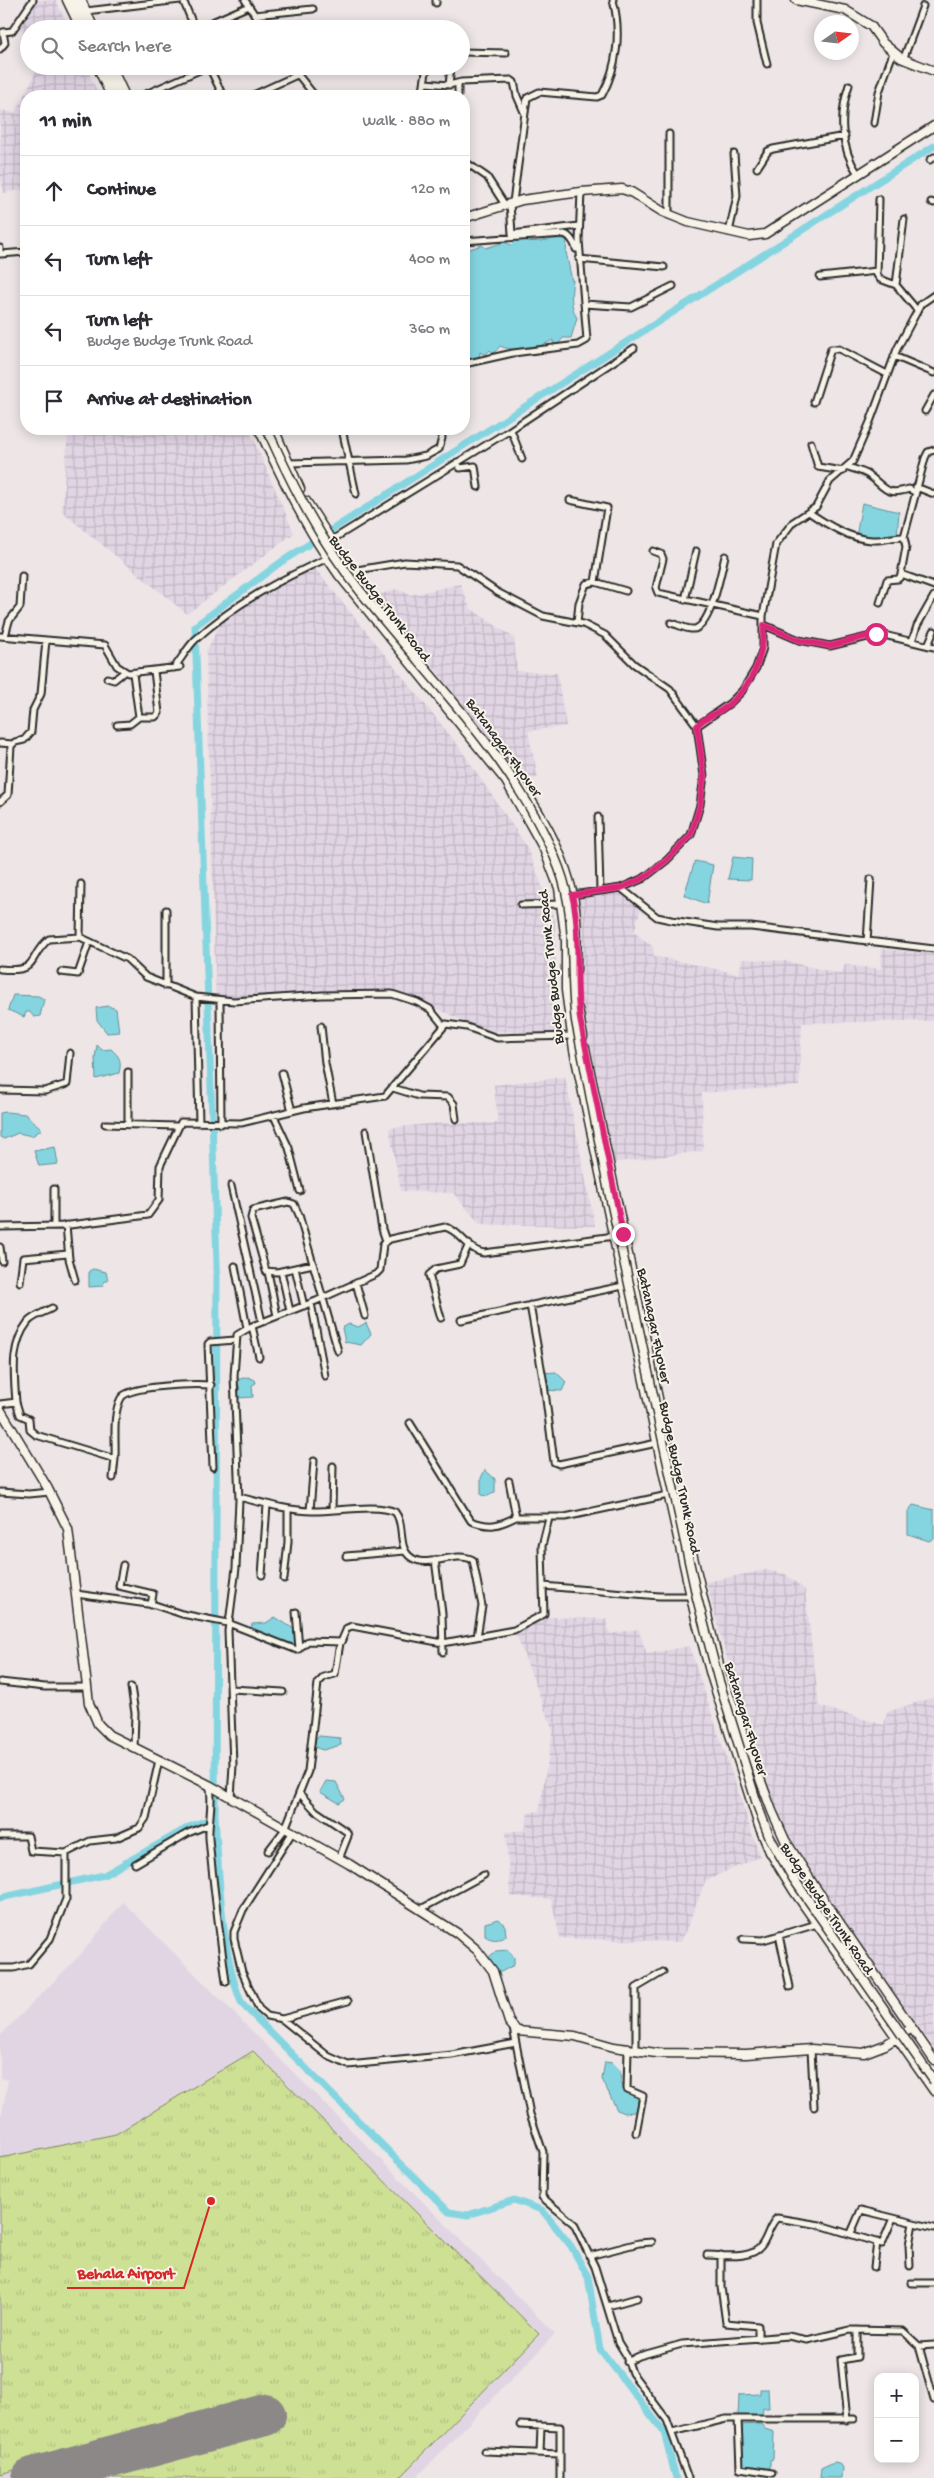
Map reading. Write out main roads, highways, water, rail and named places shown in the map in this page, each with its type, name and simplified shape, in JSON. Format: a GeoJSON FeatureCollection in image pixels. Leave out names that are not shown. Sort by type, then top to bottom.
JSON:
{"type":"FeatureCollection","features":[{"type":"Feature","properties":{"kind":"water"},"geometry":{"type":"Polygon","coordinates":[[[519,237],[530,241],[567,240],[566,252],[573,280],[572,305],[577,318],[571,338],[563,338],[558,344],[553,343],[553,340],[527,349],[513,349],[500,346],[493,354],[490,350],[485,355],[480,352],[479,360],[475,362],[470,360],[470,249],[482,245],[486,248],[505,242],[511,245],[519,237]]]}},
{"type":"Feature","properties":{"kind":"water"},"geometry":{"type":"Polygon","coordinates":[[[862,503],[899,512],[897,535],[880,541],[856,537],[862,503]]]}},
{"type":"Feature","properties":{"kind":"water"},"geometry":{"type":"Polygon","coordinates":[[[733,857],[752,859],[751,880],[728,879],[733,857]]]}},
{"type":"Feature","properties":{"kind":"water"},"geometry":{"type":"Polygon","coordinates":[[[695,861],[713,865],[707,904],[684,895],[695,861]]]}},
{"type":"Feature","properties":{"kind":"water"},"geometry":{"type":"Polygon","coordinates":[[[13,995],[38,996],[44,999],[40,1016],[34,1017],[30,1012],[26,1012],[24,1017],[8,1010],[13,995]]]}},
{"type":"Feature","properties":{"kind":"water"},"geometry":{"type":"Polygon","coordinates":[[[108,1006],[116,1009],[119,1032],[107,1033],[97,1020],[96,1008],[108,1006]]]}},
{"type":"Feature","properties":{"kind":"water"},"geometry":{"type":"Polygon","coordinates":[[[97,1045],[102,1050],[111,1049],[116,1054],[120,1060],[119,1073],[96,1079],[95,1058],[97,1045]]]}},
{"type":"Feature","properties":{"kind":"water"},"geometry":{"type":"Polygon","coordinates":[[[0,1113],[25,1114],[42,1129],[32,1136],[18,1133],[4,1139],[0,1137],[0,1113]]]}},
{"type":"Feature","properties":{"kind":"water"},"geometry":{"type":"Polygon","coordinates":[[[55,1147],[58,1164],[39,1166],[34,1151],[55,1147]]]}},
{"type":"Feature","properties":{"kind":"water"},"geometry":{"type":"Polygon","coordinates":[[[93,1269],[106,1272],[108,1281],[104,1281],[103,1286],[89,1287],[89,1271],[93,1269]]]}},
{"type":"Feature","properties":{"kind":"water"},"geometry":{"type":"Polygon","coordinates":[[[366,1323],[371,1334],[361,1345],[345,1342],[342,1328],[349,1324],[358,1327],[366,1323]]]}},
{"type":"Feature","properties":{"kind":"water"},"geometry":{"type":"Polygon","coordinates":[[[556,1372],[566,1382],[562,1391],[543,1390],[540,1380],[543,1373],[556,1372]]]}},
{"type":"Feature","properties":{"kind":"water"},"geometry":{"type":"Polygon","coordinates":[[[248,1377],[255,1380],[256,1383],[252,1385],[253,1397],[237,1398],[240,1388],[236,1380],[248,1377]]]}},
{"type":"Feature","properties":{"kind":"water"},"geometry":{"type":"Polygon","coordinates":[[[485,1470],[495,1479],[495,1492],[488,1496],[481,1495],[481,1478],[485,1470]]]}},
{"type":"Feature","properties":{"kind":"water"},"geometry":{"type":"Polygon","coordinates":[[[913,1505],[934,1510],[934,1539],[929,1541],[908,1534],[908,1512],[913,1505]]]}},
{"type":"Feature","properties":{"kind":"water"},"geometry":{"type":"Polygon","coordinates":[[[275,1617],[297,1631],[297,1646],[266,1641],[249,1633],[252,1624],[266,1623],[275,1617]]]}},
{"type":"Feature","properties":{"kind":"water"},"geometry":{"type":"Polygon","coordinates":[[[319,1736],[340,1738],[341,1745],[323,1750],[314,1747],[314,1740],[319,1736]]]}},
{"type":"Feature","properties":{"kind":"water"},"geometry":{"type":"Polygon","coordinates":[[[326,1781],[336,1782],[345,1799],[339,1803],[320,1792],[326,1781]]]}},
{"type":"Feature","properties":{"kind":"water"},"geometry":{"type":"Polygon","coordinates":[[[499,1919],[505,1926],[506,1936],[490,1939],[485,1936],[485,1923],[499,1919]]]}},
{"type":"Feature","properties":{"kind":"water"},"geometry":{"type":"Polygon","coordinates":[[[508,1950],[514,1957],[514,1965],[499,1973],[488,1958],[496,1951],[508,1950]]]}},
{"type":"Feature","properties":{"kind":"water"},"geometry":{"type":"Polygon","coordinates":[[[605,2062],[612,2063],[620,2071],[621,2081],[626,2091],[638,2098],[638,2108],[635,2112],[624,2113],[617,2110],[602,2079],[605,2062]]]}},
{"type":"Feature","properties":{"kind":"water"},"geometry":{"type":"Polygon","coordinates":[[[760,2389],[768,2389],[769,2408],[763,2408],[762,2420],[738,2419],[739,2395],[760,2394],[760,2389]]]}},
{"type":"Feature","properties":{"kind":"water"},"geometry":{"type":"Polygon","coordinates":[[[761,2424],[765,2429],[774,2432],[773,2459],[770,2460],[770,2468],[750,2469],[739,2463],[740,2425],[761,2424]]]}},
{"type":"Feature","properties":{"kind":"water"},"geometry":{"type":"Polygon","coordinates":[[[834,2462],[839,2463],[842,2468],[841,2478],[820,2478],[821,2468],[834,2462]]]}},
{"type":"Feature","properties":{"kind":"waterway"},"geometry":{"type":"LineString","coordinates":[[676,2478],[664,2432],[600,2349],[588,2277],[571,2246],[542,2210],[514,2200],[468,2215],[449,2212],[242,2004],[229,1962],[222,1913],[215,1817],[217,1263],[195,626],[281,562],[934,146]]}},
{"type":"Feature","properties":{"kind":"waterway"},"geometry":{"type":"LineString","coordinates":[[0,1898],[104,1875],[189,1827],[215,1817]]}},
{"type":"Feature","properties":{"kind":"place","name":"Behala Airport"},"geometry":{"type":"Point","coordinates":[211,2201]}}]}
